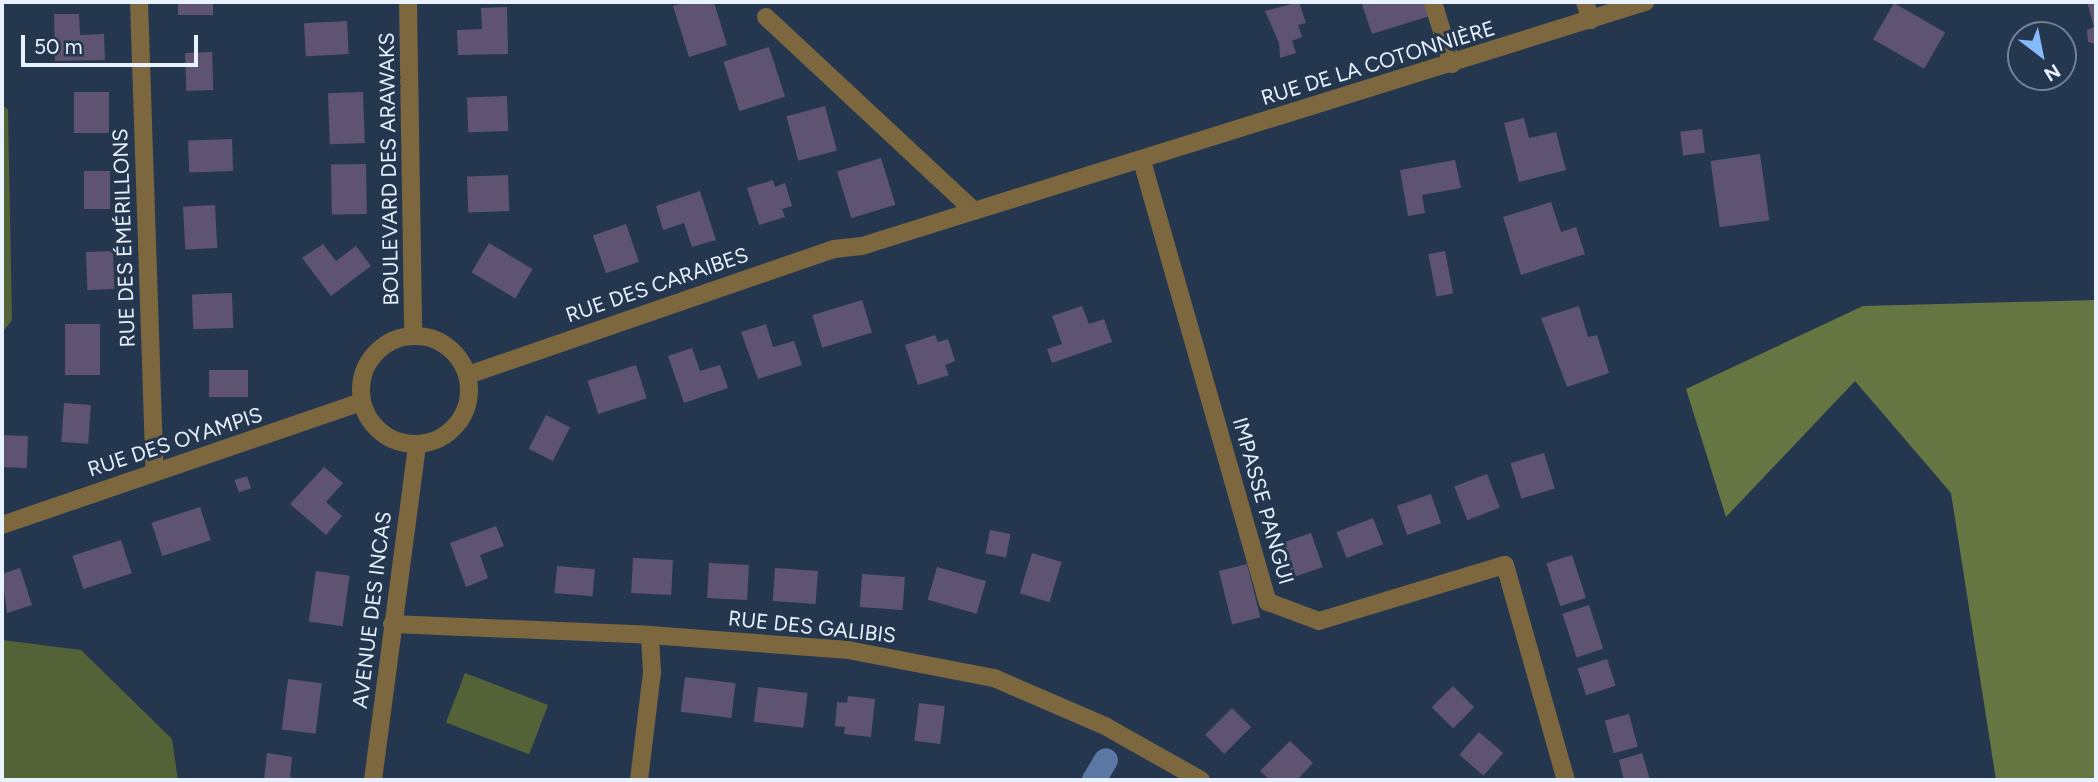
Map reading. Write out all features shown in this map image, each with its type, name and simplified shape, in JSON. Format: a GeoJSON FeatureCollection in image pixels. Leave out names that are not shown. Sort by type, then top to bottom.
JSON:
{"type":"FeatureCollection","features":[{"type":"Feature","properties":{"kind":"street","name":"RUE DES ÉMÉRILLONS"},"geometry":{"type":"LineString","coordinates":[[139,2],[155,472]]}},
{"type":"Feature","properties":{"kind":"street","name":"BOULEVARD DES ARAWAKS"},"geometry":{"type":"LineString","coordinates":[[408,2],[413,335]]}},
{"type":"Feature","properties":{"kind":"street"},"geometry":{"type":"LineString","coordinates":[[1433,2],[1452,64]]}},
{"type":"Feature","properties":{"kind":"street"},"geometry":{"type":"LineString","coordinates":[[1585,2],[1591,20]]}},
{"type":"Feature","properties":{"kind":"street","name":"RUE DE LA COTONNIÈRE"},"geometry":{"type":"LineString","coordinates":[[974,211],[1124,167],[1645,2]]}},
{"type":"Feature","properties":{"kind":"street"},"geometry":{"type":"LineString","coordinates":[[766,17],[974,211]]}},
{"type":"Feature","properties":{"kind":"street","name":"IMPASSE PANGUI"},"geometry":{"type":"LineString","coordinates":[[1142,161],[1268,602],[1319,621],[1505,565],[1566,780]]}},
{"type":"Feature","properties":{"kind":"street","name":"RUE DES CARAIBES"},"geometry":{"type":"LineString","coordinates":[[468,374],[834,249],[862,246],[974,211]]}},
{"type":"Feature","properties":{"kind":"street"},"geometry":{"type":"LineString","coordinates":[[413,335],[447,346],[468,374],[470,394],[465,414],[453,430],[436,441],[417,445],[387,438],[366,416],[361,402],[366,365],[378,349],[413,335]]}},
{"type":"Feature","properties":{"kind":"street","name":"RUE DES OYAMPIS"},"geometry":{"type":"LineString","coordinates":[[2,525],[361,402]]}},
{"type":"Feature","properties":{"kind":"street","name":"AVENUE DES INCAS"},"geometry":{"type":"LineString","coordinates":[[373,780],[417,445]]}},
{"type":"Feature","properties":{"kind":"street","name":"RUE DES GALIBIS"},"geometry":{"type":"LineString","coordinates":[[392,624],[650,635],[848,650],[994,678],[1105,726],[1201,780]]}},
{"type":"Feature","properties":{"kind":"street"},"geometry":{"type":"LineString","coordinates":[[639,780],[652,673],[650,635]]}},
{"type":"Feature","properties":{"kind":"green space"},"geometry":{"type":"Polygon","coordinates":[[[2,104],[8,110],[12,320],[2,333],[2,104]]]}},
{"type":"Feature","properties":{"kind":"green space"},"geometry":{"type":"Polygon","coordinates":[[[2096,300],[2096,780],[1996,780],[1951,493],[1855,381],[1726,517],[1686,389],[1863,306],[2096,300]]]}},
{"type":"Feature","properties":{"kind":"green space"},"geometry":{"type":"Polygon","coordinates":[[[2,640],[81,650],[172,739],[178,780],[2,780],[2,640]]]}},
{"type":"Feature","properties":{"kind":"green space"},"geometry":{"type":"Polygon","coordinates":[[[465,673],[548,705],[529,754],[446,722],[465,673]]]}},
{"type":"Feature","properties":{"kind":"building"},"geometry":{"type":"Polygon","coordinates":[[[178,2],[213,2],[213,15],[178,15],[178,2]]]}},
{"type":"Feature","properties":{"kind":"building"},"geometry":{"type":"Polygon","coordinates":[[[687,2],[714,2],[727,45],[689,57],[673,6],[687,2]]]}},
{"type":"Feature","properties":{"kind":"building"},"geometry":{"type":"Polygon","coordinates":[[[1299,2],[1306,23],[1298,25],[1302,37],[1292,41],[1296,53],[1280,58],[1279,43],[1265,11],[1299,2]]]}},
{"type":"Feature","properties":{"kind":"building"},"geometry":{"type":"Polygon","coordinates":[[[1361,2],[1425,2],[1430,16],[1372,34],[1361,2]]]}},
{"type":"Feature","properties":{"kind":"building"},"geometry":{"type":"Polygon","coordinates":[[[2087,2],[2096,2],[2096,44],[2088,42],[2087,30],[2094,27],[2087,2]]]}},
{"type":"Feature","properties":{"kind":"building"},"geometry":{"type":"Polygon","coordinates":[[[1894,3],[1945,32],[1924,69],[1873,39],[1894,3]]]}},
{"type":"Feature","properties":{"kind":"building"},"geometry":{"type":"Polygon","coordinates":[[[507,7],[508,54],[458,55],[457,30],[482,29],[481,8],[507,7]]]}},
{"type":"Feature","properties":{"kind":"building"},"geometry":{"type":"Polygon","coordinates":[[[54,14],[79,14],[80,35],[104,34],[105,60],[55,61],[54,14]]]}},
{"type":"Feature","properties":{"kind":"building"},"geometry":{"type":"Polygon","coordinates":[[[347,21],[349,54],[306,56],[304,23],[347,21]]]}},
{"type":"Feature","properties":{"kind":"building"},"geometry":{"type":"Polygon","coordinates":[[[769,47],[785,96],[739,111],[723,62],[769,47]]]}},
{"type":"Feature","properties":{"kind":"building"},"geometry":{"type":"Polygon","coordinates":[[[212,52],[213,90],[186,91],[185,53],[212,52]]]}},
{"type":"Feature","properties":{"kind":"building"},"geometry":{"type":"Polygon","coordinates":[[[74,92],[109,92],[109,133],[74,133],[74,92]]]}},
{"type":"Feature","properties":{"kind":"building"},"geometry":{"type":"Polygon","coordinates":[[[363,92],[365,143],[330,144],[328,93],[363,92]]]}},
{"type":"Feature","properties":{"kind":"building"},"geometry":{"type":"Polygon","coordinates":[[[507,96],[508,131],[468,132],[467,97],[507,96]]]}},
{"type":"Feature","properties":{"kind":"building"},"geometry":{"type":"Polygon","coordinates":[[[825,106],[837,150],[798,161],[786,116],[825,106]]]}},
{"type":"Feature","properties":{"kind":"building"},"geometry":{"type":"Polygon","coordinates":[[[1524,118],[1529,138],[1556,132],[1566,170],[1519,182],[1504,123],[1524,118]]]}},
{"type":"Feature","properties":{"kind":"building"},"geometry":{"type":"Polygon","coordinates":[[[1702,129],[1705,153],[1683,156],[1680,132],[1702,129]]]}},
{"type":"Feature","properties":{"kind":"building"},"geometry":{"type":"Polygon","coordinates":[[[232,139],[233,171],[189,173],[188,141],[232,139]]]}},
{"type":"Feature","properties":{"kind":"building"},"geometry":{"type":"Polygon","coordinates":[[[1760,154],[1769,220],[1720,227],[1710,161],[1760,154]]]}},
{"type":"Feature","properties":{"kind":"building"},"geometry":{"type":"Polygon","coordinates":[[[881,158],[895,205],[851,218],[837,171],[881,158]]]}},
{"type":"Feature","properties":{"kind":"building"},"geometry":{"type":"Polygon","coordinates":[[[1455,160],[1461,188],[1422,195],[1425,213],[1408,216],[1400,170],[1455,160]]]}},
{"type":"Feature","properties":{"kind":"building"},"geometry":{"type":"Polygon","coordinates":[[[366,164],[367,214],[332,215],[331,165],[366,164]]]}},
{"type":"Feature","properties":{"kind":"building"},"geometry":{"type":"Polygon","coordinates":[[[84,171],[110,171],[110,209],[84,209],[84,171]]]}},
{"type":"Feature","properties":{"kind":"building"},"geometry":{"type":"Polygon","coordinates":[[[508,175],[509,211],[468,212],[467,176],[508,175]]]}},
{"type":"Feature","properties":{"kind":"building"},"geometry":{"type":"Polygon","coordinates":[[[773,180],[775,187],[785,183],[792,206],[782,209],[785,217],[759,225],[747,188],[773,180]]]}},
{"type":"Feature","properties":{"kind":"building"},"geometry":{"type":"Polygon","coordinates":[[[700,191],[716,240],[692,247],[684,223],[663,230],[656,206],[700,191]]]}},
{"type":"Feature","properties":{"kind":"building"},"geometry":{"type":"Polygon","coordinates":[[[1551,202],[1561,232],[1576,227],[1585,254],[1521,275],[1503,217],[1551,202]]]}},
{"type":"Feature","properties":{"kind":"building"},"geometry":{"type":"Polygon","coordinates":[[[215,205],[217,248],[185,250],[183,207],[215,205]]]}},
{"type":"Feature","properties":{"kind":"building"},"geometry":{"type":"Polygon","coordinates":[[[626,224],[639,262],[606,273],[593,235],[626,224]]]}},
{"type":"Feature","properties":{"kind":"building"},"geometry":{"type":"Polygon","coordinates":[[[489,243],[533,269],[515,298],[471,272],[489,243]]]}},
{"type":"Feature","properties":{"kind":"building"},"geometry":{"type":"Polygon","coordinates":[[[323,244],[336,261],[356,246],[371,266],[331,296],[302,258],[323,244]]]}},
{"type":"Feature","properties":{"kind":"building"},"geometry":{"type":"Polygon","coordinates":[[[113,251],[114,289],[87,290],[86,252],[113,251]]]}},
{"type":"Feature","properties":{"kind":"building"},"geometry":{"type":"Polygon","coordinates":[[[1445,251],[1453,293],[1437,296],[1428,254],[1445,251]]]}},
{"type":"Feature","properties":{"kind":"building"},"geometry":{"type":"Polygon","coordinates":[[[232,293],[233,328],[193,329],[192,294],[232,293]]]}},
{"type":"Feature","properties":{"kind":"building"},"geometry":{"type":"Polygon","coordinates":[[[862,300],[872,333],[822,348],[812,315],[862,300]]]}},
{"type":"Feature","properties":{"kind":"building"},"geometry":{"type":"Polygon","coordinates":[[[1082,306],[1089,324],[1104,319],[1112,342],[1052,363],[1047,349],[1062,344],[1052,316],[1082,306]]]}},
{"type":"Feature","properties":{"kind":"building"},"geometry":{"type":"Polygon","coordinates":[[[1579,306],[1588,337],[1597,335],[1609,373],[1567,387],[1541,318],[1579,306]]]}},
{"type":"Feature","properties":{"kind":"building"},"geometry":{"type":"Polygon","coordinates":[[[65,324],[100,324],[100,375],[65,375],[65,324]]]}},
{"type":"Feature","properties":{"kind":"building"},"geometry":{"type":"Polygon","coordinates":[[[766,324],[773,347],[794,341],[802,365],[758,379],[741,332],[766,324]]]}},
{"type":"Feature","properties":{"kind":"building"},"geometry":{"type":"Polygon","coordinates":[[[935,335],[938,342],[948,339],[955,361],[945,365],[949,375],[918,385],[905,345],[935,335]]]}},
{"type":"Feature","properties":{"kind":"building"},"geometry":{"type":"Polygon","coordinates":[[[692,348],[700,371],[720,365],[728,388],[684,403],[668,356],[692,348]]]}},
{"type":"Feature","properties":{"kind":"building"},"geometry":{"type":"Polygon","coordinates":[[[636,365],[647,398],[598,414],[587,381],[636,365]]]}},
{"type":"Feature","properties":{"kind":"building"},"geometry":{"type":"Polygon","coordinates":[[[209,370],[248,370],[248,397],[209,397],[209,370]]]}},
{"type":"Feature","properties":{"kind":"building"},"geometry":{"type":"Polygon","coordinates":[[[64,403],[91,405],[88,444],[61,442],[64,403]]]}},
{"type":"Feature","properties":{"kind":"building"},"geometry":{"type":"Polygon","coordinates":[[[546,415],[570,427],[553,461],[529,449],[546,415]]]}},
{"type":"Feature","properties":{"kind":"building"},"geometry":{"type":"Polygon","coordinates":[[[2,435],[28,436],[27,468],[2,467],[2,435]]]}},
{"type":"Feature","properties":{"kind":"building"},"geometry":{"type":"Polygon","coordinates":[[[1544,453],[1555,488],[1521,499],[1511,463],[1544,453]]]}},
{"type":"Feature","properties":{"kind":"building"},"geometry":{"type":"Polygon","coordinates":[[[324,467],[343,483],[326,502],[342,516],[326,535],[290,504],[324,467]]]}},
{"type":"Feature","properties":{"kind":"building"},"geometry":{"type":"Polygon","coordinates":[[[1487,474],[1500,508],[1467,520],[1454,487],[1487,474]]]}},
{"type":"Feature","properties":{"kind":"building"},"geometry":{"type":"Polygon","coordinates":[[[247,476],[251,488],[239,492],[235,480],[247,476]]]}},
{"type":"Feature","properties":{"kind":"building"},"geometry":{"type":"Polygon","coordinates":[[[1431,494],[1441,523],[1407,535],[1397,506],[1431,494]]]}},
{"type":"Feature","properties":{"kind":"building"},"geometry":{"type":"Polygon","coordinates":[[[200,507],[211,540],[162,556],[151,523],[200,507]]]}},
{"type":"Feature","properties":{"kind":"building"},"geometry":{"type":"Polygon","coordinates":[[[1373,518],[1383,544],[1347,558],[1337,532],[1373,518]]]}},
{"type":"Feature","properties":{"kind":"building"},"geometry":{"type":"Polygon","coordinates":[[[496,526],[504,546],[480,555],[488,578],[466,587],[450,543],[496,526]]]}},
{"type":"Feature","properties":{"kind":"building"},"geometry":{"type":"Polygon","coordinates":[[[990,530],[1011,534],[1006,558],[985,554],[990,530]]]}},
{"type":"Feature","properties":{"kind":"building"},"geometry":{"type":"Polygon","coordinates":[[[1311,533],[1323,567],[1293,577],[1282,543],[1311,533]]]}},
{"type":"Feature","properties":{"kind":"building"},"geometry":{"type":"Polygon","coordinates":[[[121,540],[132,573],[83,589],[72,556],[121,540]]]}},
{"type":"Feature","properties":{"kind":"building"},"geometry":{"type":"Polygon","coordinates":[[[1032,553],[1062,562],[1049,602],[1020,593],[1032,553]]]}},
{"type":"Feature","properties":{"kind":"building"},"geometry":{"type":"Polygon","coordinates":[[[1572,555],[1586,598],[1560,606],[1546,563],[1572,555]]]}},
{"type":"Feature","properties":{"kind":"building"},"geometry":{"type":"Polygon","coordinates":[[[633,558],[673,560],[671,595],[631,593],[633,558]]]}},
{"type":"Feature","properties":{"kind":"building"},"geometry":{"type":"Polygon","coordinates":[[[709,563],[749,565],[747,600],[707,598],[709,563]]]}},
{"type":"Feature","properties":{"kind":"building"},"geometry":{"type":"Polygon","coordinates":[[[1247,564],[1260,617],[1232,624],[1219,571],[1247,564]]]}},
{"type":"Feature","properties":{"kind":"building"},"geometry":{"type":"Polygon","coordinates":[[[557,566],[595,569],[593,596],[555,593],[557,566]]]}},
{"type":"Feature","properties":{"kind":"building"},"geometry":{"type":"Polygon","coordinates":[[[937,567],[986,581],[977,614],[928,600],[937,567]]]}},
{"type":"Feature","properties":{"kind":"building"},"geometry":{"type":"Polygon","coordinates":[[[20,568],[32,605],[7,613],[2,574],[20,568]]]}},
{"type":"Feature","properties":{"kind":"building"},"geometry":{"type":"Polygon","coordinates":[[[775,568],[818,571],[816,604],[773,601],[775,568]]]}},
{"type":"Feature","properties":{"kind":"building"},"geometry":{"type":"Polygon","coordinates":[[[316,571],[350,576],[343,626],[309,622],[316,571]]]}},
{"type":"Feature","properties":{"kind":"building"},"geometry":{"type":"Polygon","coordinates":[[[862,574],[905,577],[903,610],[860,607],[862,574]]]}},
{"type":"Feature","properties":{"kind":"building"},"geometry":{"type":"Polygon","coordinates":[[[1589,605],[1603,649],[1577,657],[1562,614],[1589,605]]]}},
{"type":"Feature","properties":{"kind":"building"},"geometry":{"type":"Polygon","coordinates":[[[1607,659],[1616,686],[1586,695],[1578,669],[1607,659]]]}},
{"type":"Feature","properties":{"kind":"building"},"geometry":{"type":"Polygon","coordinates":[[[685,677],[736,683],[731,718],[681,712],[685,677]]]}},
{"type":"Feature","properties":{"kind":"building"},"geometry":{"type":"Polygon","coordinates":[[[288,679],[322,683],[316,734],[282,730],[288,679]]]}},
{"type":"Feature","properties":{"kind":"building"},"geometry":{"type":"Polygon","coordinates":[[[1453,686],[1474,707],[1453,728],[1432,707],[1453,686]]]}},
{"type":"Feature","properties":{"kind":"building"},"geometry":{"type":"Polygon","coordinates":[[[758,687],[808,693],[803,728],[754,722],[758,687]]]}},
{"type":"Feature","properties":{"kind":"building"},"geometry":{"type":"Polygon","coordinates":[[[848,696],[875,699],[871,737],[844,734],[845,727],[835,726],[837,702],[847,703],[848,696]]]}},
{"type":"Feature","properties":{"kind":"building"},"geometry":{"type":"Polygon","coordinates":[[[919,703],[945,706],[940,744],[914,741],[919,703]]]}},
{"type":"Feature","properties":{"kind":"building"},"geometry":{"type":"Polygon","coordinates":[[[1232,708],[1251,727],[1224,754],[1205,735],[1232,708]]]}},
{"type":"Feature","properties":{"kind":"building"},"geometry":{"type":"Polygon","coordinates":[[[1629,714],[1638,747],[1614,753],[1605,720],[1629,714]]]}},
{"type":"Feature","properties":{"kind":"building"},"geometry":{"type":"Polygon","coordinates":[[[1479,732],[1503,753],[1483,776],[1459,755],[1479,732]]]}},
{"type":"Feature","properties":{"kind":"building"},"geometry":{"type":"Polygon","coordinates":[[[1290,741],[1313,763],[1297,780],[1270,780],[1260,771],[1290,741]]]}},
{"type":"Feature","properties":{"kind":"building"},"geometry":{"type":"Polygon","coordinates":[[[267,753],[292,757],[290,777],[301,780],[264,780],[267,753]]]}},
{"type":"Feature","properties":{"kind":"building"},"geometry":{"type":"Polygon","coordinates":[[[1642,753],[1650,780],[1624,780],[1619,760],[1642,753]]]}},
{"type":"Feature","properties":{"kind":"waterway"},"geometry":{"type":"LineString","coordinates":[[1094,780],[1106,760]]}}]}
